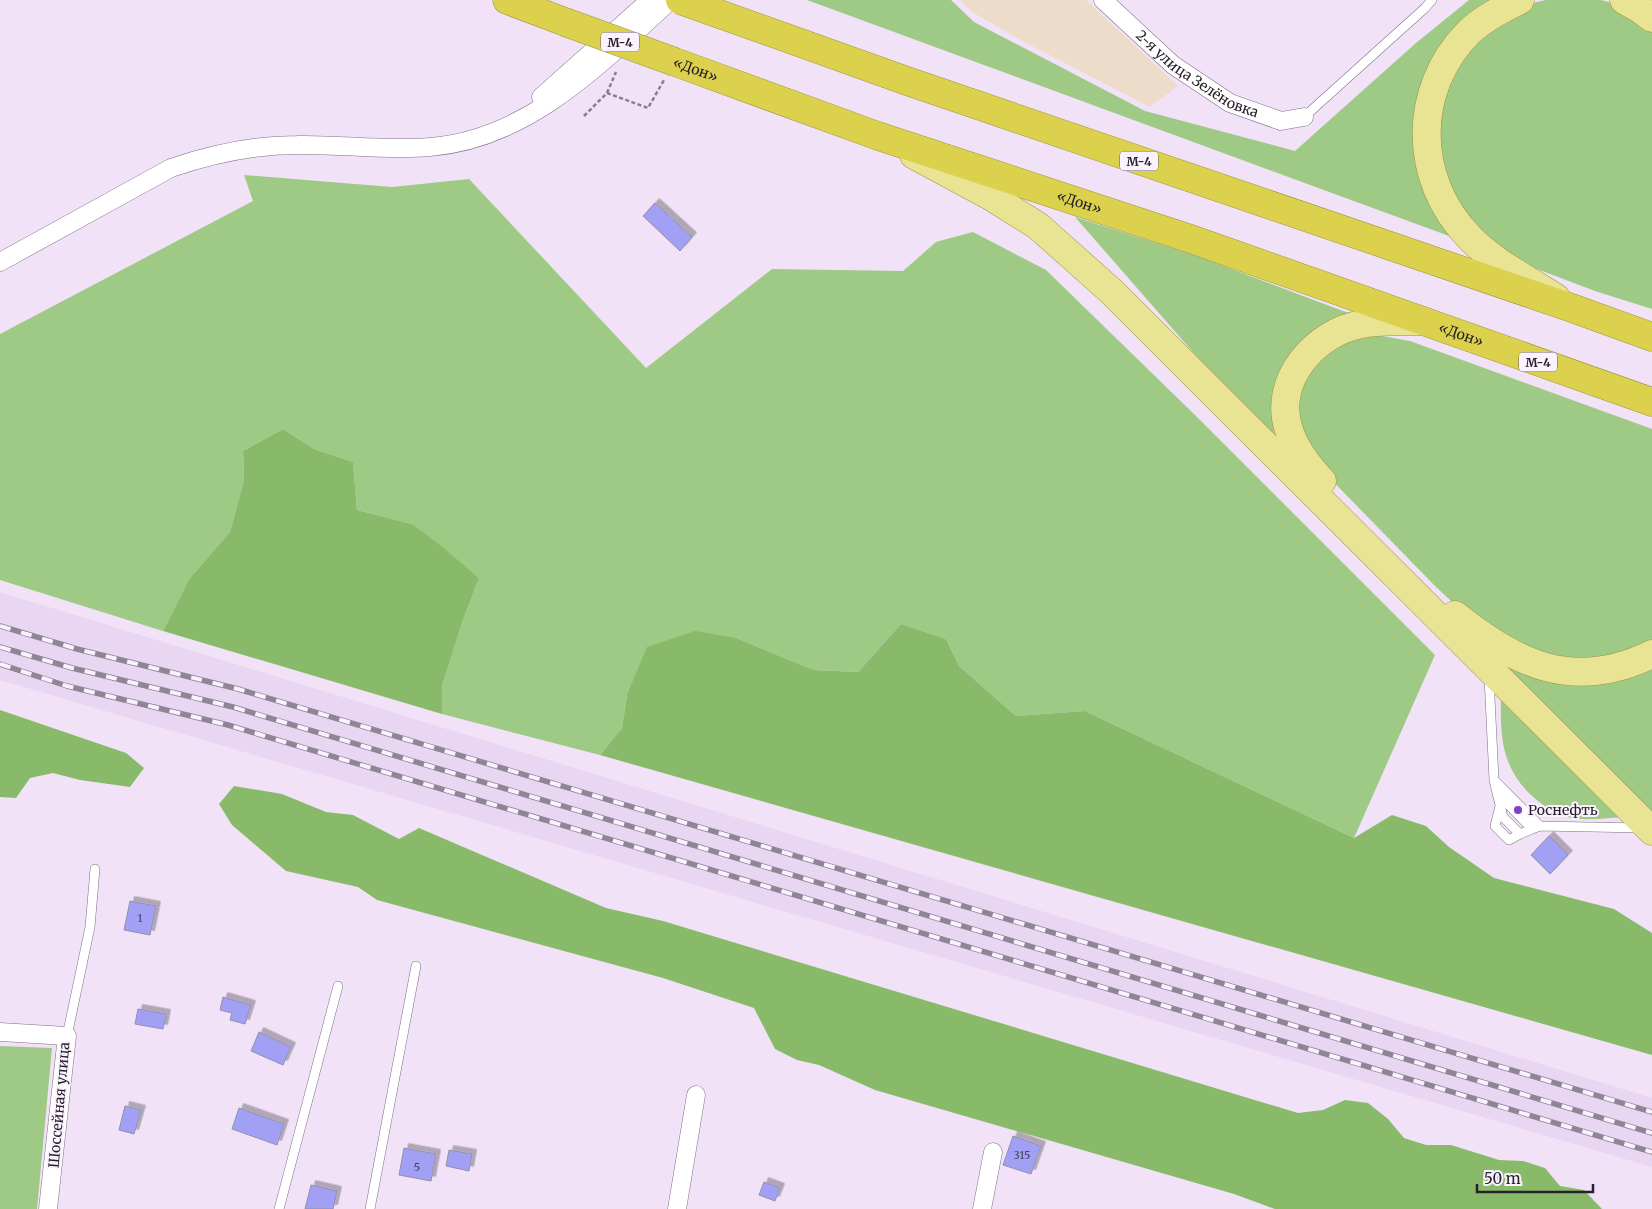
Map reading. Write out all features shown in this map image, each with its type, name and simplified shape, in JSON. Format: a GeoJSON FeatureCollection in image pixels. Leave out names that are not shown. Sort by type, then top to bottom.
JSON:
{"type":"FeatureCollection","features":[{"type":"Feature","properties":{"kind":"highway","name":"«Дон»"},"geometry":{"type":"LineString","coordinates":[[507,0],[878,136],[1191,239],[1652,402]]}},
{"type":"Feature","properties":{"kind":"highway","name":"М-4"},"geometry":{"type":"LineString","coordinates":[[680,0],[906,81],[1652,337]]}},
{"type":"Feature","properties":{"kind":"main road"},"geometry":{"type":"LineString","coordinates":[[1520,0],[1485,19],[1469,32],[1445,63],[1436,80],[1428,114],[1427,148],[1429,163],[1433,177],[1448,209],[1469,237],[1488,253],[1569,307]]}},
{"type":"Feature","properties":{"kind":"main road"},"geometry":{"type":"LineString","coordinates":[[1624,0],[1652,18]]}},
{"type":"Feature","properties":{"kind":"main road"},"geometry":{"type":"LineString","coordinates":[[878,136],[1010,208],[1038,226],[1069,253],[1111,291],[1651,830]]}},
{"type":"Feature","properties":{"kind":"main road"},"geometry":{"type":"LineString","coordinates":[[1425,321],[1362,324],[1338,332],[1317,344],[1299,363],[1288,387],[1285,409],[1288,429],[1296,448],[1309,467],[1450,611],[1480,636],[1507,652],[1545,668],[1584,672],[1618,668],[1633,664],[1652,654]]}},
{"type":"Feature","properties":{"kind":"street"},"geometry":{"type":"LineString","coordinates":[[489,133],[514,118],[552,88],[650,0]]}},
{"type":"Feature","properties":{"kind":"street"},"geometry":{"type":"LineString","coordinates":[[0,262],[171,168],[200,158],[260,146],[298,144],[402,148],[431,147],[460,142],[489,133],[514,123],[548,105],[582,80],[671,0]]}},
{"type":"Feature","properties":{"kind":"street","name":"2-я улица Зелёновка"},"geometry":{"type":"LineString","coordinates":[[1103,0],[1173,65],[1230,103],[1281,121],[1304,117]]}},
{"type":"Feature","properties":{"kind":"street","name":"Шоссейная улица"},"geometry":{"type":"LineString","coordinates":[[0,1032],[67,1036],[48,1209]]}},
{"type":"Feature","properties":{"kind":"street"},"geometry":{"type":"LineString","coordinates":[[677,1209],[696,1095]]}},
{"type":"Feature","properties":{"kind":"street"},"geometry":{"type":"LineString","coordinates":[[982,1209],[993,1152]]}},
{"type":"Feature","properties":{"kind":"lane"},"geometry":{"type":"LineString","coordinates":[[1304,117],[1432,0]]}},
{"type":"Feature","properties":{"kind":"lane"},"geometry":{"type":"LineString","coordinates":[[1488,669],[1494,780],[1500,806],[1495,826],[1509,840],[1536,827],[1651,830]]}},
{"type":"Feature","properties":{"kind":"lane"},"geometry":{"type":"LineString","coordinates":[[1494,780],[1536,827]]}},
{"type":"Feature","properties":{"kind":"lane"},"geometry":{"type":"LineString","coordinates":[[1497,793],[1536,827]]}},
{"type":"Feature","properties":{"kind":"lane"},"geometry":{"type":"LineString","coordinates":[[67,1036],[90,927],[95,869]]}},
{"type":"Feature","properties":{"kind":"lane"},"geometry":{"type":"LineString","coordinates":[[370,1209],[416,966]]}},
{"type":"Feature","properties":{"kind":"lane"},"geometry":{"type":"LineString","coordinates":[[279,1209],[338,986]]}},
{"type":"Feature","properties":{"kind":"path"},"geometry":{"type":"LineString","coordinates":[[607,92],[648,108],[675,62]]}},
{"type":"Feature","properties":{"kind":"shaded area"},"geometry":{"type":"Polygon","coordinates":[[[960,0],[1086,0],[1178,86],[1150,107],[1022,41],[972,12],[960,0]]]}},
{"type":"Feature","properties":{"kind":"shaded area"},"geometry":{"type":"Polygon","coordinates":[[[0,592],[1652,1098],[1652,1167],[0,680],[0,592]]]}},
{"type":"Feature","properties":{"kind":"green space"},"geometry":{"type":"Polygon","coordinates":[[[807,0],[951,0],[974,22],[1145,111],[1295,151],[1416,43],[1469,0],[1498,0],[1422,92],[1460,240],[807,0]]]}},
{"type":"Feature","properties":{"kind":"green space"},"geometry":{"type":"Polygon","coordinates":[[[1546,0],[1601,0],[1616,4],[1652,27],[1652,309],[1595,291],[1529,266],[1501,252],[1456,206],[1433,142],[1456,57],[1528,4],[1546,0]]]}},
{"type":"Feature","properties":{"kind":"green space"},"geometry":{"type":"Polygon","coordinates":[[[244,175],[392,187],[469,179],[646,368],[772,269],[903,271],[936,242],[973,232],[1046,270],[1196,416],[1435,655],[1354,838],[1085,711],[1016,716],[959,666],[946,639],[901,624],[858,672],[814,670],[736,638],[627,695],[622,728],[600,755],[442,714],[442,686],[463,620],[479,578],[412,524],[357,510],[353,462],[314,449],[283,429],[243,451],[244,480],[230,532],[189,579],[163,631],[0,580],[0,334],[253,201],[244,175]]]}},
{"type":"Feature","properties":{"kind":"green space"},"geometry":{"type":"Polygon","coordinates":[[[1075,217],[1197,256],[1351,314],[1310,336],[1296,347],[1286,359],[1275,385],[1276,447],[1075,217]]]}},
{"type":"Feature","properties":{"kind":"green space"},"geometry":{"type":"Polygon","coordinates":[[[1360,332],[1410,341],[1652,429],[1652,644],[1622,660],[1555,662],[1473,621],[1437,588],[1317,465],[1304,448],[1293,398],[1306,363],[1360,332]]]}},
{"type":"Feature","properties":{"kind":"green space"},"geometry":{"type":"Polygon","coordinates":[[[283,429],[314,449],[353,462],[357,510],[412,524],[479,578],[463,620],[442,686],[442,714],[163,631],[189,579],[230,532],[244,480],[243,451],[283,429]]]}},
{"type":"Feature","properties":{"kind":"green space"},"geometry":{"type":"Polygon","coordinates":[[[901,624],[946,639],[959,666],[1016,716],[1085,711],[1354,838],[1392,815],[1426,826],[1449,847],[1494,878],[1614,909],[1652,933],[1652,1055],[600,755],[622,728],[627,695],[647,647],[695,631],[736,638],[814,670],[858,672],[901,624]]]}},
{"type":"Feature","properties":{"kind":"green space"},"geometry":{"type":"Polygon","coordinates":[[[1488,653],[1652,664],[1652,821],[1488,653]]]}},
{"type":"Feature","properties":{"kind":"green space"},"geometry":{"type":"Polygon","coordinates":[[[1501,694],[1625,817],[1602,819],[1571,818],[1547,808],[1526,790],[1516,778],[1505,753],[1501,725],[1501,694]]]}},
{"type":"Feature","properties":{"kind":"green space"},"geometry":{"type":"Polygon","coordinates":[[[0,710],[126,753],[144,768],[130,787],[80,780],[53,773],[30,778],[16,798],[0,797],[0,710]]]}},
{"type":"Feature","properties":{"kind":"green space"},"geometry":{"type":"Polygon","coordinates":[[[234,786],[282,794],[326,812],[353,815],[399,839],[419,828],[606,908],[663,921],[1298,1113],[1323,1110],[1345,1100],[1368,1103],[1388,1119],[1404,1138],[1426,1145],[1451,1145],[1499,1160],[1523,1161],[1545,1168],[1560,1186],[1584,1190],[1602,1209],[1275,1209],[1234,1194],[875,1090],[819,1065],[797,1060],[775,1049],[754,1008],[663,978],[377,900],[358,887],[286,871],[232,825],[219,804],[234,786]]]}},
{"type":"Feature","properties":{"kind":"green space"},"geometry":{"type":"Polygon","coordinates":[[[0,1046],[52,1048],[37,1209],[0,1209],[0,1046]]]}},
{"type":"Feature","properties":{"kind":"building"},"geometry":{"type":"Polygon","coordinates":[[[655,203],[692,237],[680,251],[643,216],[655,203]]]}},
{"type":"Feature","properties":{"kind":"building"},"geometry":{"type":"Polygon","coordinates":[[[1549,836],[1568,855],[1550,874],[1531,855],[1549,836]]]}},
{"type":"Feature","properties":{"kind":"building"},"geometry":{"type":"Polygon","coordinates":[[[130,901],[156,906],[150,935],[124,930],[130,901]]]}},
{"type":"Feature","properties":{"kind":"building"},"geometry":{"type":"Polygon","coordinates":[[[223,997],[251,1005],[245,1024],[230,1020],[232,1013],[220,1010],[223,997]]]}},
{"type":"Feature","properties":{"kind":"building"},"geometry":{"type":"Polygon","coordinates":[[[138,1009],[166,1014],[163,1029],[135,1024],[138,1009]]]}},
{"type":"Feature","properties":{"kind":"building"},"geometry":{"type":"Polygon","coordinates":[[[259,1032],[291,1047],[283,1065],[251,1051],[259,1032]]]}},
{"type":"Feature","properties":{"kind":"building"},"geometry":{"type":"Polygon","coordinates":[[[125,1106],[141,1110],[134,1134],[119,1130],[125,1106]]]}},
{"type":"Feature","properties":{"kind":"building"},"geometry":{"type":"Polygon","coordinates":[[[239,1108],[284,1124],[277,1145],[232,1129],[239,1108]]]}},
{"type":"Feature","properties":{"kind":"building"},"geometry":{"type":"Polygon","coordinates":[[[1013,1136],[1041,1146],[1031,1174],[1003,1165],[1013,1136]]]}},
{"type":"Feature","properties":{"kind":"building"},"geometry":{"type":"Polygon","coordinates":[[[404,1148],[436,1154],[431,1181],[399,1175],[404,1148]]]}},
{"type":"Feature","properties":{"kind":"building"},"geometry":{"type":"Polygon","coordinates":[[[449,1150],[472,1154],[469,1171],[446,1166],[449,1150]]]}},
{"type":"Feature","properties":{"kind":"building"},"geometry":{"type":"Polygon","coordinates":[[[764,1182],[780,1188],[775,1201],[759,1195],[764,1182]]]}},
{"type":"Feature","properties":{"kind":"building"},"geometry":{"type":"Polygon","coordinates":[[[311,1185],[337,1191],[333,1209],[305,1209],[311,1185]]]}},
{"type":"Feature","properties":{"kind":"railway"},"geometry":{"type":"LineString","coordinates":[[0,626],[77,649],[238,689],[1652,1112]]}},
{"type":"Feature","properties":{"kind":"railway"},"geometry":{"type":"LineString","coordinates":[[0,647],[72,668],[233,707],[1652,1133]]}},
{"type":"Feature","properties":{"kind":"railway"},"geometry":{"type":"LineString","coordinates":[[0,664],[67,686],[228,725],[1652,1152]]}},
{"type":"Feature","properties":{"kind":"place","name":"Роснефть"},"geometry":{"type":"Point","coordinates":[1518,810]}}]}
